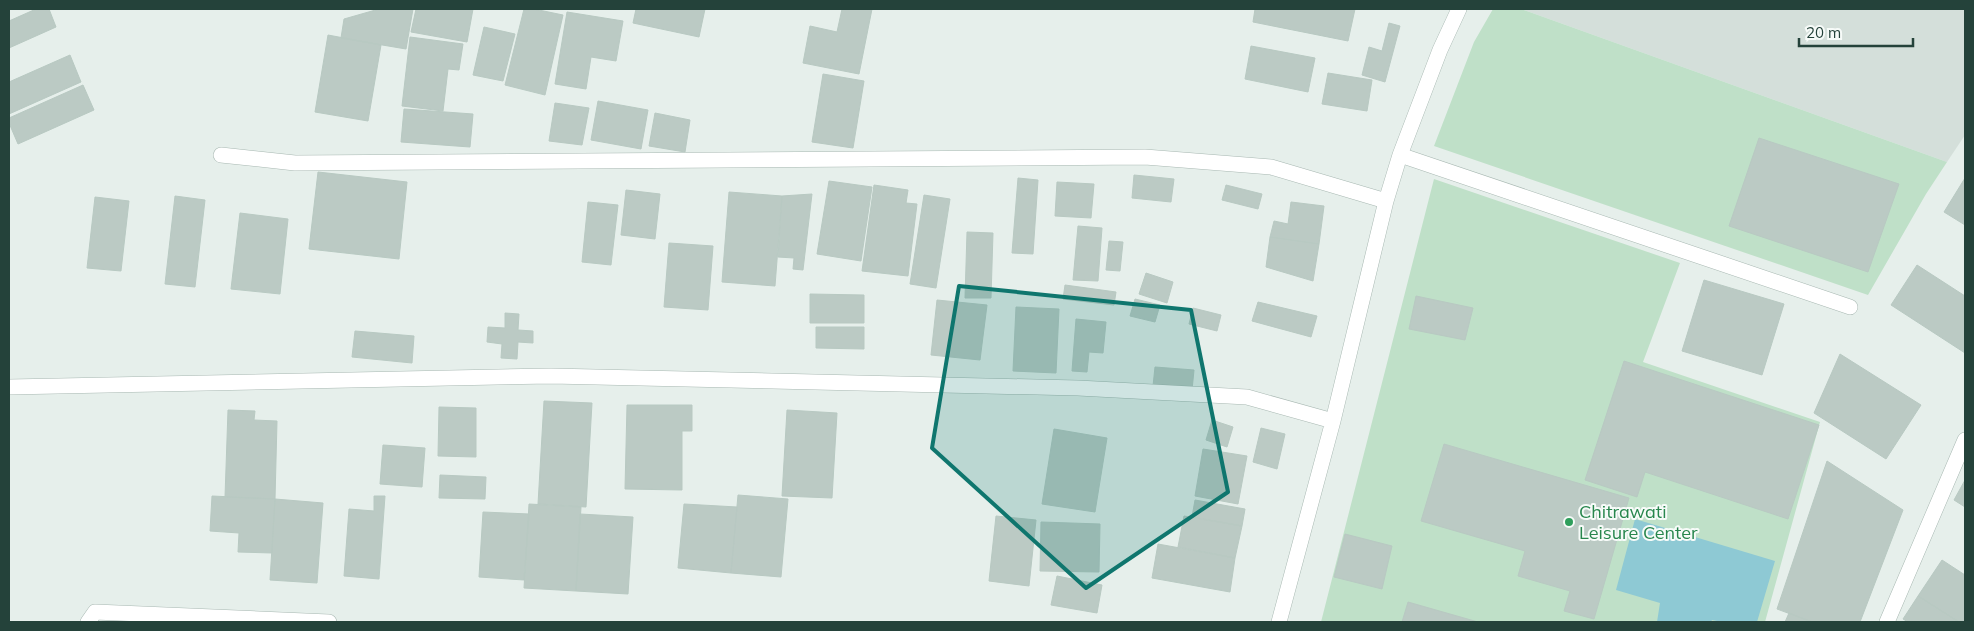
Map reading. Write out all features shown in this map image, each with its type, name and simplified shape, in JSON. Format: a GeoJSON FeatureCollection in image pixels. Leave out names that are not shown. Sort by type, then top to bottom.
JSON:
{"type":"FeatureCollection","features":[{"type":"Feature","properties":{"kind":"street"},"geometry":{"type":"LineString","coordinates":[[1278,622],[1333,421],[1386,201],[1400,155],[1440,50],[1459,9]]}},
{"type":"Feature","properties":{"kind":"street"},"geometry":{"type":"LineString","coordinates":[[221,155],[295,164],[1145,157],[1271,167],[1386,201]]}},
{"type":"Feature","properties":{"kind":"street"},"geometry":{"type":"LineString","coordinates":[[1400,155],[1850,307]]}},
{"type":"Feature","properties":{"kind":"street"},"geometry":{"type":"LineString","coordinates":[[9,387],[551,376],[1078,388],[1247,397],[1333,421]]}},
{"type":"Feature","properties":{"kind":"street"},"geometry":{"type":"LineString","coordinates":[[1887,622],[1965,440]]}},
{"type":"Feature","properties":{"kind":"street"},"geometry":{"type":"LineString","coordinates":[[88,622],[95,612],[329,622]]}},
{"type":"Feature","properties":{"kind":"highlighted area"},"geometry":{"type":"Polygon","coordinates":[[[959,286],[1191,310],[1228,492],[1086,588],[932,448],[959,286]]]}},
{"type":"Feature","properties":{"kind":"shaded area"},"geometry":{"type":"Polygon","coordinates":[[[1521,9],[1965,9],[1965,135],[1947,162],[1521,9]]]}},
{"type":"Feature","properties":{"kind":"green space"},"geometry":{"type":"Polygon","coordinates":[[[1493,9],[1521,9],[1947,162],[1926,194],[1868,295],[1434,146],[1474,42],[1493,9]]]}},
{"type":"Feature","properties":{"kind":"green space","name":"Chitrawati Leisure Center"},"geometry":{"type":"Polygon","coordinates":[[[1434,179],[1680,263],[1643,362],[1820,422],[1765,622],[1321,622],[1434,179]]]}},
{"type":"Feature","properties":{"kind":"water"},"geometry":{"type":"Polygon","coordinates":[[[1635,519],[1775,561],[1757,622],[1722,622],[1712,620],[1711,622],[1657,622],[1660,603],[1616,590],[1635,519]]]}},
{"type":"Feature","properties":{"kind":"building"},"geometry":{"type":"Polygon","coordinates":[[[36,9],[49,9],[56,27],[9,48],[9,21],[36,9]]]}},
{"type":"Feature","properties":{"kind":"building"},"geometry":{"type":"Polygon","coordinates":[[[379,9],[413,9],[406,49],[341,38],[344,19],[379,9]]]}},
{"type":"Feature","properties":{"kind":"building"},"geometry":{"type":"Polygon","coordinates":[[[416,9],[473,9],[467,42],[411,32],[416,9]]]}},
{"type":"Feature","properties":{"kind":"building"},"geometry":{"type":"Polygon","coordinates":[[[524,9],[534,9],[563,15],[545,95],[505,85],[524,9]]]}},
{"type":"Feature","properties":{"kind":"building"},"geometry":{"type":"Polygon","coordinates":[[[636,9],[705,9],[699,37],[633,23],[636,9]]]}},
{"type":"Feature","properties":{"kind":"building"},"geometry":{"type":"Polygon","coordinates":[[[842,9],[872,9],[859,74],[803,63],[810,26],[837,32],[842,9]]]}},
{"type":"Feature","properties":{"kind":"building"},"geometry":{"type":"Polygon","coordinates":[[[1255,9],[1355,9],[1348,41],[1253,22],[1255,9]]]}},
{"type":"Feature","properties":{"kind":"building"},"geometry":{"type":"Polygon","coordinates":[[[567,12],[623,21],[616,61],[591,57],[586,89],[555,84],[567,12]]]}},
{"type":"Feature","properties":{"kind":"building"},"geometry":{"type":"Polygon","coordinates":[[[1389,23],[1400,26],[1385,82],[1362,75],[1369,47],[1382,51],[1389,23]]]}},
{"type":"Feature","properties":{"kind":"building"},"geometry":{"type":"Polygon","coordinates":[[[484,27],[515,34],[503,81],[473,75],[484,27]]]}},
{"type":"Feature","properties":{"kind":"building"},"geometry":{"type":"Polygon","coordinates":[[[328,35],[381,45],[368,121],[315,112],[328,35]]]}},
{"type":"Feature","properties":{"kind":"building"},"geometry":{"type":"Polygon","coordinates":[[[410,37],[463,44],[459,70],[448,69],[443,111],[402,106],[410,37]]]}},
{"type":"Feature","properties":{"kind":"building"},"geometry":{"type":"Polygon","coordinates":[[[1251,46],[1315,58],[1308,92],[1245,79],[1251,46]]]}},
{"type":"Feature","properties":{"kind":"building"},"geometry":{"type":"Polygon","coordinates":[[[70,55],[81,82],[9,114],[9,82],[70,55]]]}},
{"type":"Feature","properties":{"kind":"building"},"geometry":{"type":"Polygon","coordinates":[[[1328,73],[1372,80],[1367,111],[1322,104],[1328,73]]]}},
{"type":"Feature","properties":{"kind":"building"},"geometry":{"type":"Polygon","coordinates":[[[823,74],[864,81],[853,148],[812,142],[823,74]]]}},
{"type":"Feature","properties":{"kind":"building"},"geometry":{"type":"Polygon","coordinates":[[[83,85],[94,110],[18,144],[9,123],[9,118],[83,85]]]}},
{"type":"Feature","properties":{"kind":"building"},"geometry":{"type":"Polygon","coordinates":[[[598,101],[648,110],[641,149],[591,140],[598,101]]]}},
{"type":"Feature","properties":{"kind":"building"},"geometry":{"type":"Polygon","coordinates":[[[555,103],[589,108],[582,145],[549,141],[555,103]]]}},
{"type":"Feature","properties":{"kind":"building"},"geometry":{"type":"Polygon","coordinates":[[[404,109],[473,114],[470,147],[401,142],[404,109]]]}},
{"type":"Feature","properties":{"kind":"building"},"geometry":{"type":"Polygon","coordinates":[[[655,113],[690,120],[685,152],[649,146],[655,113]]]}},
{"type":"Feature","properties":{"kind":"building"},"geometry":{"type":"Polygon","coordinates":[[[1759,138],[1899,184],[1868,272],[1729,226],[1759,138]]]}},
{"type":"Feature","properties":{"kind":"building"},"geometry":{"type":"Polygon","coordinates":[[[318,172],[407,182],[399,259],[309,249],[318,172]]]}},
{"type":"Feature","properties":{"kind":"building"},"geometry":{"type":"Polygon","coordinates":[[[1134,175],[1174,179],[1171,202],[1132,198],[1134,175]]]}},
{"type":"Feature","properties":{"kind":"building"},"geometry":{"type":"Polygon","coordinates":[[[1018,178],[1038,180],[1033,254],[1012,253],[1018,178]]]}},
{"type":"Feature","properties":{"kind":"building"},"geometry":{"type":"Polygon","coordinates":[[[1965,178],[1965,225],[1944,212],[1965,178]]]}},
{"type":"Feature","properties":{"kind":"building"},"geometry":{"type":"Polygon","coordinates":[[[829,181],[872,187],[861,261],[817,254],[829,181]]]}},
{"type":"Feature","properties":{"kind":"building"},"geometry":{"type":"Polygon","coordinates":[[[1057,182],[1094,184],[1091,218],[1055,216],[1057,182]]]}},
{"type":"Feature","properties":{"kind":"building"},"geometry":{"type":"Polygon","coordinates":[[[874,185],[908,190],[906,203],[917,204],[908,276],[862,271],[874,185]]]}},
{"type":"Feature","properties":{"kind":"building"},"geometry":{"type":"Polygon","coordinates":[[[1226,185],[1262,194],[1258,209],[1222,200],[1226,185]]]}},
{"type":"Feature","properties":{"kind":"building"},"geometry":{"type":"Polygon","coordinates":[[[626,190],[660,194],[655,239],[621,235],[626,190]]]}},
{"type":"Feature","properties":{"kind":"building"},"geometry":{"type":"Polygon","coordinates":[[[729,192],[782,196],[775,286],[722,282],[729,192]]]}},
{"type":"Feature","properties":{"kind":"building"},"geometry":{"type":"Polygon","coordinates":[[[812,194],[803,270],[793,269],[794,258],[778,257],[782,196],[812,194]]]}},
{"type":"Feature","properties":{"kind":"building"},"geometry":{"type":"Polygon","coordinates":[[[924,195],[950,199],[936,288],[910,284],[924,195]]]}},
{"type":"Feature","properties":{"kind":"building"},"geometry":{"type":"Polygon","coordinates":[[[175,196],[205,200],[195,287],[165,284],[175,196]]]}},
{"type":"Feature","properties":{"kind":"building"},"geometry":{"type":"Polygon","coordinates":[[[95,197],[129,201],[121,271],[87,268],[95,197]]]}},
{"type":"Feature","properties":{"kind":"building"},"geometry":{"type":"Polygon","coordinates":[[[588,202],[618,205],[611,265],[582,262],[588,202]]]}},
{"type":"Feature","properties":{"kind":"building"},"geometry":{"type":"Polygon","coordinates":[[[1291,202],[1324,206],[1319,244],[1270,237],[1274,221],[1288,224],[1291,202]]]}},
{"type":"Feature","properties":{"kind":"building"},"geometry":{"type":"Polygon","coordinates":[[[240,213],[288,219],[280,294],[231,289],[240,213]]]}},
{"type":"Feature","properties":{"kind":"building"},"geometry":{"type":"Polygon","coordinates":[[[1078,226],[1102,228],[1098,281],[1073,280],[1078,226]]]}},
{"type":"Feature","properties":{"kind":"building"},"geometry":{"type":"Polygon","coordinates":[[[967,232],[993,233],[991,298],[965,298],[967,232]]]}},
{"type":"Feature","properties":{"kind":"building"},"geometry":{"type":"Polygon","coordinates":[[[1270,237],[1319,244],[1313,281],[1266,267],[1270,237]]]}},
{"type":"Feature","properties":{"kind":"building"},"geometry":{"type":"Polygon","coordinates":[[[1109,241],[1123,242],[1120,271],[1106,270],[1109,241]]]}},
{"type":"Feature","properties":{"kind":"building"},"geometry":{"type":"Polygon","coordinates":[[[669,243],[713,246],[708,310],[664,307],[669,243]]]}},
{"type":"Feature","properties":{"kind":"building"},"geometry":{"type":"Polygon","coordinates":[[[1917,265],[1965,296],[1965,353],[1891,305],[1917,265]]]}},
{"type":"Feature","properties":{"kind":"building"},"geometry":{"type":"Polygon","coordinates":[[[1146,273],[1173,282],[1167,303],[1139,294],[1146,273]]]}},
{"type":"Feature","properties":{"kind":"building"},"geometry":{"type":"Polygon","coordinates":[[[1704,280],[1784,304],[1762,375],[1682,351],[1704,280]]]}},
{"type":"Feature","properties":{"kind":"building"},"geometry":{"type":"Polygon","coordinates":[[[1065,285],[1116,292],[1114,305],[1063,299],[1065,285]]]}},
{"type":"Feature","properties":{"kind":"building"},"geometry":{"type":"Polygon","coordinates":[[[810,294],[864,295],[864,323],[810,323],[810,294]]]}},
{"type":"Feature","properties":{"kind":"building"},"geometry":{"type":"Polygon","coordinates":[[[1416,296],[1473,308],[1465,340],[1409,329],[1416,296]]]}},
{"type":"Feature","properties":{"kind":"building"},"geometry":{"type":"Polygon","coordinates":[[[1135,299],[1160,305],[1155,322],[1130,316],[1135,299]]]}},
{"type":"Feature","properties":{"kind":"building"},"geometry":{"type":"Polygon","coordinates":[[[937,300],[987,305],[980,360],[931,355],[937,300]]]}},
{"type":"Feature","properties":{"kind":"building"},"geometry":{"type":"Polygon","coordinates":[[[1258,302],[1317,316],[1311,337],[1252,321],[1258,302]]]}},
{"type":"Feature","properties":{"kind":"building"},"geometry":{"type":"Polygon","coordinates":[[[1016,307],[1059,309],[1056,373],[1013,371],[1016,307]]]}},
{"type":"Feature","properties":{"kind":"building"},"geometry":{"type":"Polygon","coordinates":[[[1193,308],[1221,315],[1217,331],[1189,324],[1193,308]]]}},
{"type":"Feature","properties":{"kind":"building"},"geometry":{"type":"Polygon","coordinates":[[[505,313],[519,314],[518,330],[533,331],[533,343],[518,342],[517,359],[501,358],[502,344],[487,342],[488,327],[505,328],[505,313]]]}},
{"type":"Feature","properties":{"kind":"building"},"geometry":{"type":"Polygon","coordinates":[[[1076,319],[1106,322],[1103,353],[1089,352],[1087,372],[1072,371],[1076,319]]]}},
{"type":"Feature","properties":{"kind":"building"},"geometry":{"type":"Polygon","coordinates":[[[816,327],[864,327],[864,349],[816,348],[816,327]]]}},
{"type":"Feature","properties":{"kind":"building"},"geometry":{"type":"Polygon","coordinates":[[[355,331],[414,336],[412,363],[352,357],[355,331]]]}},
{"type":"Feature","properties":{"kind":"building"},"geometry":{"type":"Polygon","coordinates":[[[1840,354],[1921,405],[1886,459],[1814,413],[1840,354]]]}},
{"type":"Feature","properties":{"kind":"building"},"geometry":{"type":"Polygon","coordinates":[[[1624,361],[1819,425],[1788,519],[1645,472],[1637,497],[1585,480],[1624,361]]]}},
{"type":"Feature","properties":{"kind":"building"},"geometry":{"type":"Polygon","coordinates":[[[1155,367],[1194,370],[1192,390],[1153,386],[1155,367]]]}},
{"type":"Feature","properties":{"kind":"building"},"geometry":{"type":"Polygon","coordinates":[[[544,401],[592,403],[586,507],[538,504],[544,401]]]}},
{"type":"Feature","properties":{"kind":"building"},"geometry":{"type":"Polygon","coordinates":[[[627,405],[692,405],[692,431],[682,431],[682,490],[625,489],[627,405]]]}},
{"type":"Feature","properties":{"kind":"building"},"geometry":{"type":"Polygon","coordinates":[[[439,407],[476,408],[476,457],[438,456],[439,407]]]}},
{"type":"Feature","properties":{"kind":"building"},"geometry":{"type":"Polygon","coordinates":[[[228,410],[255,411],[254,420],[277,421],[275,499],[225,497],[228,410]]]}},
{"type":"Feature","properties":{"kind":"building"},"geometry":{"type":"Polygon","coordinates":[[[787,410],[837,413],[832,498],[782,496],[787,410]]]}},
{"type":"Feature","properties":{"kind":"building"},"geometry":{"type":"Polygon","coordinates":[[[1212,420],[1233,427],[1227,447],[1206,440],[1212,420]]]}},
{"type":"Feature","properties":{"kind":"building"},"geometry":{"type":"Polygon","coordinates":[[[1261,428],[1285,434],[1277,469],[1253,462],[1261,428]]]}},
{"type":"Feature","properties":{"kind":"building"},"geometry":{"type":"Polygon","coordinates":[[[1054,429],[1107,438],[1095,512],[1042,504],[1054,429]]]}},
{"type":"Feature","properties":{"kind":"building"},"geometry":{"type":"Polygon","coordinates":[[[1444,444],[1629,498],[1594,619],[1564,611],[1570,591],[1518,576],[1525,551],[1421,521],[1444,444]]]}},
{"type":"Feature","properties":{"kind":"building"},"geometry":{"type":"Polygon","coordinates":[[[383,445],[425,448],[422,487],[380,484],[383,445]]]}},
{"type":"Feature","properties":{"kind":"building"},"geometry":{"type":"Polygon","coordinates":[[[1203,449],[1247,456],[1238,504],[1195,496],[1203,449]]]}},
{"type":"Feature","properties":{"kind":"building"},"geometry":{"type":"Polygon","coordinates":[[[1827,461],[1903,510],[1860,622],[1812,622],[1777,609],[1827,461]]]}},
{"type":"Feature","properties":{"kind":"building"},"geometry":{"type":"Polygon","coordinates":[[[440,475],[486,477],[485,499],[439,498],[440,475]]]}},
{"type":"Feature","properties":{"kind":"building"},"geometry":{"type":"Polygon","coordinates":[[[1965,480],[1965,507],[1954,500],[1965,480]]]}},
{"type":"Feature","properties":{"kind":"building"},"geometry":{"type":"Polygon","coordinates":[[[738,495],[788,499],[781,577],[731,573],[738,495]]]}},
{"type":"Feature","properties":{"kind":"building"},"geometry":{"type":"Polygon","coordinates":[[[212,496],[275,499],[272,553],[238,552],[239,533],[210,531],[212,496]]]}},
{"type":"Feature","properties":{"kind":"building"},"geometry":{"type":"Polygon","coordinates":[[[374,496],[385,496],[379,579],[344,576],[349,509],[374,511],[374,496]]]}},
{"type":"Feature","properties":{"kind":"building"},"geometry":{"type":"Polygon","coordinates":[[[275,499],[323,503],[317,583],[270,580],[275,499]]]}},
{"type":"Feature","properties":{"kind":"building"},"geometry":{"type":"Polygon","coordinates":[[[1195,500],[1245,509],[1242,526],[1192,517],[1195,500]]]}},
{"type":"Feature","properties":{"kind":"building"},"geometry":{"type":"Polygon","coordinates":[[[529,504],[581,507],[576,591],[524,588],[529,504]]]}},
{"type":"Feature","properties":{"kind":"building"},"geometry":{"type":"Polygon","coordinates":[[[684,504],[737,507],[731,573],[678,568],[684,504]]]}},
{"type":"Feature","properties":{"kind":"building"},"geometry":{"type":"Polygon","coordinates":[[[483,512],[529,514],[524,580],[479,577],[483,512]]]}},
{"type":"Feature","properties":{"kind":"building"},"geometry":{"type":"Polygon","coordinates":[[[580,514],[633,517],[628,594],[576,591],[580,514]]]}},
{"type":"Feature","properties":{"kind":"building"},"geometry":{"type":"Polygon","coordinates":[[[996,516],[1036,520],[1029,586],[989,581],[996,516]]]}},
{"type":"Feature","properties":{"kind":"building"},"geometry":{"type":"Polygon","coordinates":[[[1184,516],[1242,526],[1235,558],[1178,547],[1184,516]]]}},
{"type":"Feature","properties":{"kind":"building"},"geometry":{"type":"Polygon","coordinates":[[[1041,522],[1100,524],[1099,572],[1040,571],[1041,522]]]}},
{"type":"Feature","properties":{"kind":"building"},"geometry":{"type":"Polygon","coordinates":[[[1345,534],[1392,546],[1382,589],[1334,577],[1345,534]]]}},
{"type":"Feature","properties":{"kind":"building"},"geometry":{"type":"Polygon","coordinates":[[[1158,544],[1235,558],[1230,592],[1152,578],[1158,544]]]}},
{"type":"Feature","properties":{"kind":"building"},"geometry":{"type":"Polygon","coordinates":[[[1942,560],[1965,575],[1965,622],[1959,622],[1918,596],[1942,560]]]}},
{"type":"Feature","properties":{"kind":"building"},"geometry":{"type":"Polygon","coordinates":[[[1057,576],[1102,585],[1097,613],[1051,605],[1057,576]]]}},
{"type":"Feature","properties":{"kind":"building"},"geometry":{"type":"Polygon","coordinates":[[[1918,596],[1959,622],[1908,622],[1903,619],[1918,596]]]}},
{"type":"Feature","properties":{"kind":"building"},"geometry":{"type":"Polygon","coordinates":[[[1408,602],[1478,622],[1402,622],[1408,602]]]}},
{"type":"Feature","properties":{"kind":"building"},"geometry":{"type":"Polygon","coordinates":[[[1789,613],[1812,622],[1785,622],[1789,613]]]}},
{"type":"Feature","properties":{"kind":"place","name":"Chitrawati Leisure Center"},"geometry":{"type":"Point","coordinates":[1569,522]}}]}
